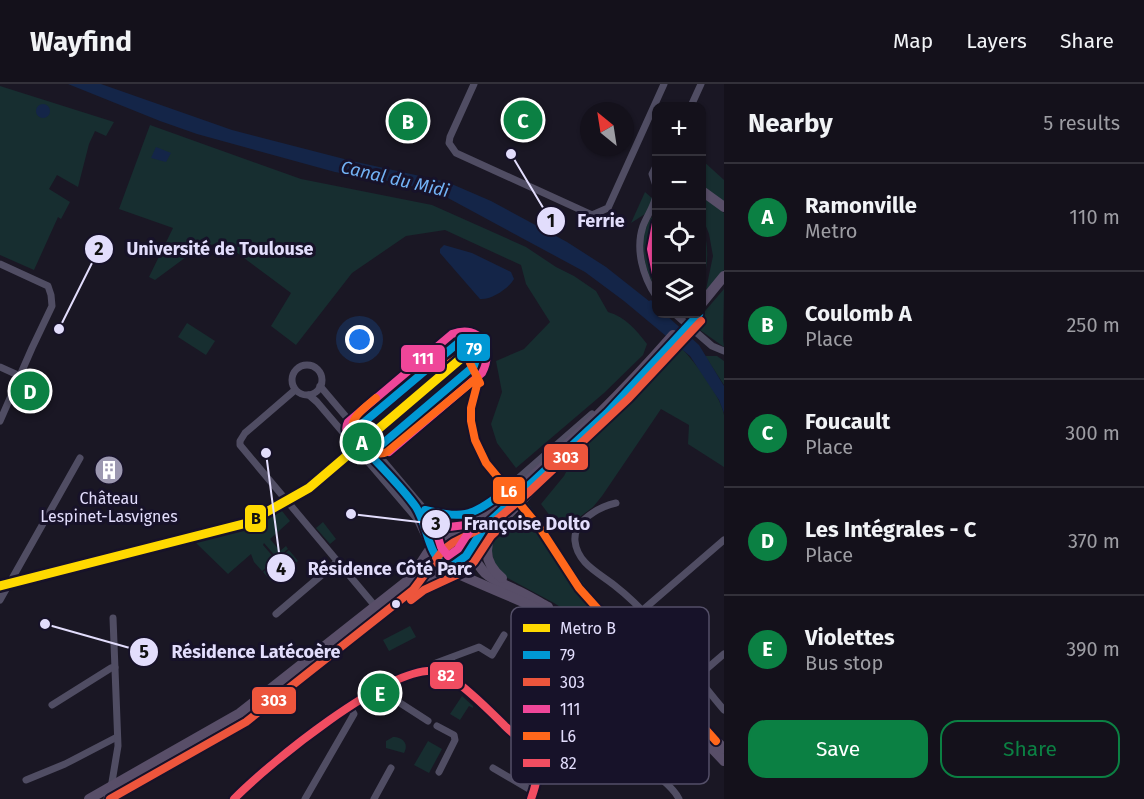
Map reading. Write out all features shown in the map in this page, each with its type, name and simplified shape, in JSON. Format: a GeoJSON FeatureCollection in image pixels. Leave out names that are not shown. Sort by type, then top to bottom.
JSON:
{"type":"FeatureCollection","features":[{"type":"Feature","properties":{"kind":"main road"},"geometry":{"type":"LineString","coordinates":[[706,194],[724,207]]}},
{"type":"Feature","properties":{"kind":"main road"},"geometry":{"type":"LineString","coordinates":[[706,298],[723,279]]}},
{"type":"Feature","properties":{"kind":"main road"},"geometry":{"type":"LineString","coordinates":[[706,302],[723,279]]}},
{"type":"Feature","properties":{"kind":"main road"},"geometry":{"type":"LineString","coordinates":[[515,589],[494,572],[488,562],[486,550],[489,537],[572,451],[693,318]]}},
{"type":"Feature","properties":{"kind":"main road"},"geometry":{"type":"LineString","coordinates":[[89,799],[107,795],[240,713],[413,575],[439,539],[476,521],[492,510],[603,411],[656,357]]}},
{"type":"Feature","properties":{"kind":"main road"},"geometry":{"type":"LineString","coordinates":[[146,770],[235,722],[412,585],[458,563],[470,552],[485,526],[586,434]]}},
{"type":"Feature","properties":{"kind":"main road"},"geometry":{"type":"LineString","coordinates":[[454,531],[464,541],[486,574],[549,607]]}},
{"type":"Feature","properties":{"kind":"main road"},"geometry":{"type":"LineString","coordinates":[[431,549],[439,562],[448,569],[532,607]]}},
{"type":"Feature","properties":{"kind":"main road"},"geometry":{"type":"LineString","coordinates":[[709,734],[724,749]]}},
{"type":"Feature","properties":{"kind":"main road"},"geometry":{"type":"LineString","coordinates":[[709,745],[724,761]]}},
{"type":"Feature","properties":{"kind":"street"},"geometry":{"type":"LineString","coordinates":[[474,84],[450,137],[449,143],[452,149],[456,153],[592,215],[608,208],[664,84]]}},
{"type":"Feature","properties":{"kind":"street"},"geometry":{"type":"LineString","coordinates":[[693,102],[701,84]]}},
{"type":"Feature","properties":{"kind":"street"},"geometry":{"type":"LineString","coordinates":[[652,210],[642,228],[640,241],[646,276],[652,287]]}},
{"type":"Feature","properties":{"kind":"street"},"geometry":{"type":"LineString","coordinates":[[0,264],[48,286],[51,295],[51,308],[0,421]]}},
{"type":"Feature","properties":{"kind":"street"},"geometry":{"type":"LineString","coordinates":[[680,318],[712,346],[724,351]]}},
{"type":"Feature","properties":{"kind":"street"},"geometry":{"type":"LineString","coordinates":[[303,366],[313,367],[319,372],[320,386],[314,393],[303,395],[295,390],[292,377],[297,369],[303,366]]}},
{"type":"Feature","properties":{"kind":"street"},"geometry":{"type":"LineString","coordinates":[[1,368],[20,376]]}},
{"type":"Feature","properties":{"kind":"street"},"geometry":{"type":"LineString","coordinates":[[320,386],[430,516],[454,531]]}},
{"type":"Feature","properties":{"kind":"street"},"geometry":{"type":"LineString","coordinates":[[295,390],[245,433],[240,445],[375,606]]}},
{"type":"Feature","properties":{"kind":"street"},"geometry":{"type":"LineString","coordinates":[[425,510],[454,517],[471,514],[480,509],[623,390]]}},
{"type":"Feature","properties":{"kind":"street"},"geometry":{"type":"LineString","coordinates":[[309,395],[417,519],[431,549]]}},
{"type":"Feature","properties":{"kind":"street"},"geometry":{"type":"LineString","coordinates":[[0,600],[80,458]]}},
{"type":"Feature","properties":{"kind":"street"},"geometry":{"type":"LineString","coordinates":[[616,503],[597,510],[585,519],[576,530],[576,548],[589,566],[641,607]]}},
{"type":"Feature","properties":{"kind":"street"},"geometry":{"type":"LineString","coordinates":[[646,607],[724,540]]}},
{"type":"Feature","properties":{"kind":"street"},"geometry":{"type":"LineString","coordinates":[[276,614],[337,562]]}},
{"type":"Feature","properties":{"kind":"street"},"geometry":{"type":"LineString","coordinates":[[107,795],[117,759],[113,618]]}},
{"type":"Feature","properties":{"kind":"street"},"geometry":{"type":"LineString","coordinates":[[434,670],[436,663],[444,659],[452,659],[479,647],[492,655],[504,635]]}},
{"type":"Feature","properties":{"kind":"street"},"geometry":{"type":"LineString","coordinates":[[709,667],[724,654]]}},
{"type":"Feature","properties":{"kind":"street"},"geometry":{"type":"LineString","coordinates":[[452,659],[465,690]]}},
{"type":"Feature","properties":{"kind":"street"},"geometry":{"type":"LineString","coordinates":[[52,705],[115,667]]}},
{"type":"Feature","properties":{"kind":"street"},"geometry":{"type":"LineString","coordinates":[[234,799],[252,779],[286,751],[350,707],[422,671],[434,670],[444,674],[511,732]]}},
{"type":"Feature","properties":{"kind":"street"},"geometry":{"type":"LineString","coordinates":[[380,690],[428,721]]}},
{"type":"Feature","properties":{"kind":"street"},"geometry":{"type":"LineString","coordinates":[[709,693],[724,710]]}},
{"type":"Feature","properties":{"kind":"street"},"geometry":{"type":"LineString","coordinates":[[305,799],[354,714],[350,707]]}},
{"type":"Feature","properties":{"kind":"street"},"geometry":{"type":"LineString","coordinates":[[437,726],[454,735],[455,740],[439,772]]}},
{"type":"Feature","properties":{"kind":"street"},"geometry":{"type":"LineString","coordinates":[[26,780],[65,764],[117,737]]}},
{"type":"Feature","properties":{"kind":"street"},"geometry":{"type":"LineString","coordinates":[[374,799],[391,768]]}},
{"type":"Feature","properties":{"kind":"street"},"geometry":{"type":"LineString","coordinates":[[493,768],[511,780]]}},
{"type":"Feature","properties":{"kind":"street"},"geometry":{"type":"LineString","coordinates":[[516,784],[532,795]]}},
{"type":"Feature","properties":{"kind":"street"},"geometry":{"type":"LineString","coordinates":[[667,784],[679,799]]}},
{"type":"Feature","properties":{"kind":"green space"},"geometry":{"type":"Polygon","coordinates":[[[0,86],[114,122],[106,136],[95,131],[89,144],[78,187],[57,175],[49,189],[70,202],[61,219],[58,217],[34,270],[0,255],[0,86]]]}},
{"type":"Feature","properties":{"kind":"green space"},"geometry":{"type":"Polygon","coordinates":[[[150,125],[301,179],[432,205],[526,247],[596,291],[608,312],[635,329],[647,344],[643,355],[604,393],[516,468],[497,443],[491,424],[502,392],[496,361],[524,349],[550,322],[526,284],[521,265],[445,230],[406,236],[352,273],[296,345],[271,326],[291,293],[224,243],[201,246],[155,280],[149,277],[173,228],[119,209],[150,125]]]}},
{"type":"Feature","properties":{"kind":"green space"},"geometry":{"type":"Polygon","coordinates":[[[706,164],[724,180],[724,203],[706,190],[706,164]]]}},
{"type":"Feature","properties":{"kind":"green space"},"geometry":{"type":"Polygon","coordinates":[[[645,192],[652,201],[645,214],[631,223],[645,192]]]}},
{"type":"Feature","properties":{"kind":"green space"},"geometry":{"type":"Polygon","coordinates":[[[706,198],[724,213],[724,270],[706,293],[713,256],[706,226],[706,198]]]}},
{"type":"Feature","properties":{"kind":"green space"},"geometry":{"type":"Polygon","coordinates":[[[652,217],[652,281],[643,250],[647,225],[652,217]]]}},
{"type":"Feature","properties":{"kind":"green space"},"geometry":{"type":"Polygon","coordinates":[[[724,289],[724,347],[693,325],[699,318],[706,318],[706,310],[724,289]]]}},
{"type":"Feature","properties":{"kind":"green space"},"geometry":{"type":"Polygon","coordinates":[[[187,323],[215,341],[206,355],[178,337],[187,323]]]}},
{"type":"Feature","properties":{"kind":"green space"},"geometry":{"type":"Polygon","coordinates":[[[677,344],[705,377],[722,407],[724,467],[688,444],[689,425],[661,409],[593,507],[577,519],[568,518],[557,525],[541,504],[564,476],[575,455],[677,344]]]}},
{"type":"Feature","properties":{"kind":"green space"},"geometry":{"type":"Polygon","coordinates":[[[705,356],[717,356],[724,361],[724,385],[705,356]]]}},
{"type":"Feature","properties":{"kind":"green space"},"geometry":{"type":"Polygon","coordinates":[[[528,503],[591,594],[603,607],[560,607],[504,576],[496,569],[491,549],[497,534],[528,503]]]}},
{"type":"Feature","properties":{"kind":"green space"},"geometry":{"type":"Polygon","coordinates":[[[278,506],[290,521],[270,539],[280,551],[286,546],[288,549],[277,558],[264,543],[263,545],[276,560],[262,571],[254,562],[251,554],[228,574],[195,542],[201,529],[252,518],[278,506]]]}},
{"type":"Feature","properties":{"kind":"green space"},"geometry":{"type":"Polygon","coordinates":[[[323,522],[336,539],[330,544],[316,528],[323,522]]]}},
{"type":"Feature","properties":{"kind":"green space"},"geometry":{"type":"Polygon","coordinates":[[[450,540],[457,543],[460,550],[457,557],[450,560],[443,557],[440,550],[443,543],[450,540]]]}},
{"type":"Feature","properties":{"kind":"green space"},"geometry":{"type":"Polygon","coordinates":[[[289,550],[298,561],[287,570],[278,559],[289,550]]]}},
{"type":"Feature","properties":{"kind":"green space"},"geometry":{"type":"Polygon","coordinates":[[[276,561],[285,571],[271,581],[263,572],[276,561]]]}},
{"type":"Feature","properties":{"kind":"green space"},"geometry":{"type":"Polygon","coordinates":[[[410,626],[416,637],[389,651],[383,640],[410,626]]]}},
{"type":"Feature","properties":{"kind":"green space"},"geometry":{"type":"Polygon","coordinates":[[[462,696],[473,708],[469,706],[460,720],[450,714],[462,696]]]}},
{"type":"Feature","properties":{"kind":"green space"},"geometry":{"type":"Polygon","coordinates":[[[393,737],[400,738],[404,742],[406,747],[404,753],[386,748],[386,741],[393,737]]]}},
{"type":"Feature","properties":{"kind":"green space"},"geometry":{"type":"Polygon","coordinates":[[[428,741],[442,749],[429,773],[414,765],[428,741]]]}},
{"type":"Feature","properties":{"kind":"water","name":"Canal du Midi"},"geometry":{"type":"Polygon","coordinates":[[[68,84],[101,84],[232,130],[352,161],[447,182],[491,201],[567,242],[606,267],[649,301],[651,300],[652,318],[669,318],[699,345],[724,386],[724,413],[719,400],[690,356],[624,301],[585,272],[448,198],[405,184],[335,172],[197,134],[68,84]]]}},
{"type":"Feature","properties":{"kind":"water"},"geometry":{"type":"Polygon","coordinates":[[[43,104],[48,106],[50,111],[48,116],[43,118],[38,116],[36,111],[38,106],[43,104]]]}},
{"type":"Feature","properties":{"kind":"water"},"geometry":{"type":"Polygon","coordinates":[[[156,147],[171,153],[166,162],[151,158],[156,147]]]}},
{"type":"Feature","properties":{"kind":"water"},"geometry":{"type":"Polygon","coordinates":[[[444,245],[472,253],[511,272],[514,279],[499,293],[480,299],[440,253],[444,245]]]}},
{"type":"Feature","properties":{"kind":"metro line","name":"B"},"geometry":{"type":"LineString","coordinates":[[0,586],[247,523],[309,488],[464,356]]}},
{"type":"Feature","properties":{"kind":"transit line","name":"111"},"geometry":{"type":"LineString","coordinates":[[652,244],[652,254]]}},
{"type":"Feature","properties":{"kind":"transit line","name":"79"},"geometry":{"type":"LineString","coordinates":[[448,569],[466,556],[485,526],[607,413],[695,318]]}},
{"type":"Feature","properties":{"kind":"transit line","name":"303"},"geometry":{"type":"LineString","coordinates":[[110,799],[246,722],[413,590],[443,550],[494,522],[528,493],[629,398],[701,321]]}},
{"type":"Feature","properties":{"kind":"transit line","name":"111"},"geometry":{"type":"LineString","coordinates":[[364,454],[348,435],[346,431],[348,422],[452,334],[470,332],[477,335],[486,347],[486,364],[482,373],[389,452]]}},
{"type":"Feature","properties":{"kind":"transit line","name":"79"},"geometry":{"type":"LineString","coordinates":[[356,429],[458,343],[468,344],[474,348],[476,352],[474,366],[374,451]]}},
{"type":"Feature","properties":{"kind":"transit line","name":"L6"},"geometry":{"type":"LineString","coordinates":[[441,369],[465,353],[480,383]]}},
{"type":"Feature","properties":{"kind":"transit line","name":"L6"},"geometry":{"type":"LineString","coordinates":[[376,398],[356,416],[353,429],[363,446],[375,453],[381,453],[387,452],[473,381],[478,381],[471,408],[471,421],[475,440],[486,463],[540,528],[579,588],[596,607]]}},
{"type":"Feature","properties":{"kind":"transit line","name":"79"},"geometry":{"type":"LineString","coordinates":[[374,451],[375,460],[416,507],[436,556],[448,569]]}},
{"type":"Feature","properties":{"kind":"transit line","name":"79"},"geometry":{"type":"LineString","coordinates":[[425,510],[448,515],[466,514],[474,512],[501,494]]}},
{"type":"Feature","properties":{"kind":"transit line","name":"303"},"geometry":{"type":"LineString","coordinates":[[411,600],[424,590],[465,571],[474,562],[491,536],[505,523]]}},
{"type":"Feature","properties":{"kind":"transit line","name":"111"},"geometry":{"type":"LineString","coordinates":[[434,524],[449,527],[474,524],[458,549],[448,556],[441,547],[434,524]]}},
{"type":"Feature","properties":{"kind":"transit line","name":"82"},"geometry":{"type":"LineString","coordinates":[[234,799],[273,764],[329,720],[388,684],[414,674],[435,671],[443,673],[462,686],[511,732]]}},
{"type":"Feature","properties":{"kind":"transit line","name":"L6"},"geometry":{"type":"LineString","coordinates":[[709,733],[716,741]]}},
{"type":"Feature","properties":{"kind":"transit line","name":"82"},"geometry":{"type":"LineString","coordinates":[[531,799],[535,784]]}},
{"type":"Feature","properties":{"kind":"place","name":"Foucault"},"geometry":{"type":"Point","coordinates":[523,120]}},
{"type":"Feature","properties":{"kind":"place","name":"Coulomb A"},"geometry":{"type":"Point","coordinates":[408,121]}},
{"type":"Feature","properties":{"kind":"place","name":"Ferrie"},"geometry":{"type":"Point","coordinates":[511,154]}},
{"type":"Feature","properties":{"kind":"place","name":"Université de Toulouse"},"geometry":{"type":"Point","coordinates":[59,329]}},
{"type":"Feature","properties":{"kind":"place","name":"Les Intégrales - C"},"geometry":{"type":"Point","coordinates":[30,391]}},
{"type":"Feature","properties":{"kind":"place","name":"Ramonville"},"geometry":{"type":"Point","coordinates":[362,442]}},
{"type":"Feature","properties":{"kind":"place","name":"Résidence Côté Parc"},"geometry":{"type":"Point","coordinates":[266,453]}},
{"type":"Feature","properties":{"kind":"place","name":"Château Lespinet-Lasvignes"},"geometry":{"type":"Point","coordinates":[109,470]}},
{"type":"Feature","properties":{"kind":"place","name":"Françoise Dolto"},"geometry":{"type":"Point","coordinates":[351,514]}},
{"type":"Feature","properties":{"kind":"place","name":"Résidence Latécoère"},"geometry":{"type":"Point","coordinates":[45,624]}},
{"type":"Feature","properties":{"kind":"place","name":"Violettes"},"geometry":{"type":"Point","coordinates":[380,693]}}]}
